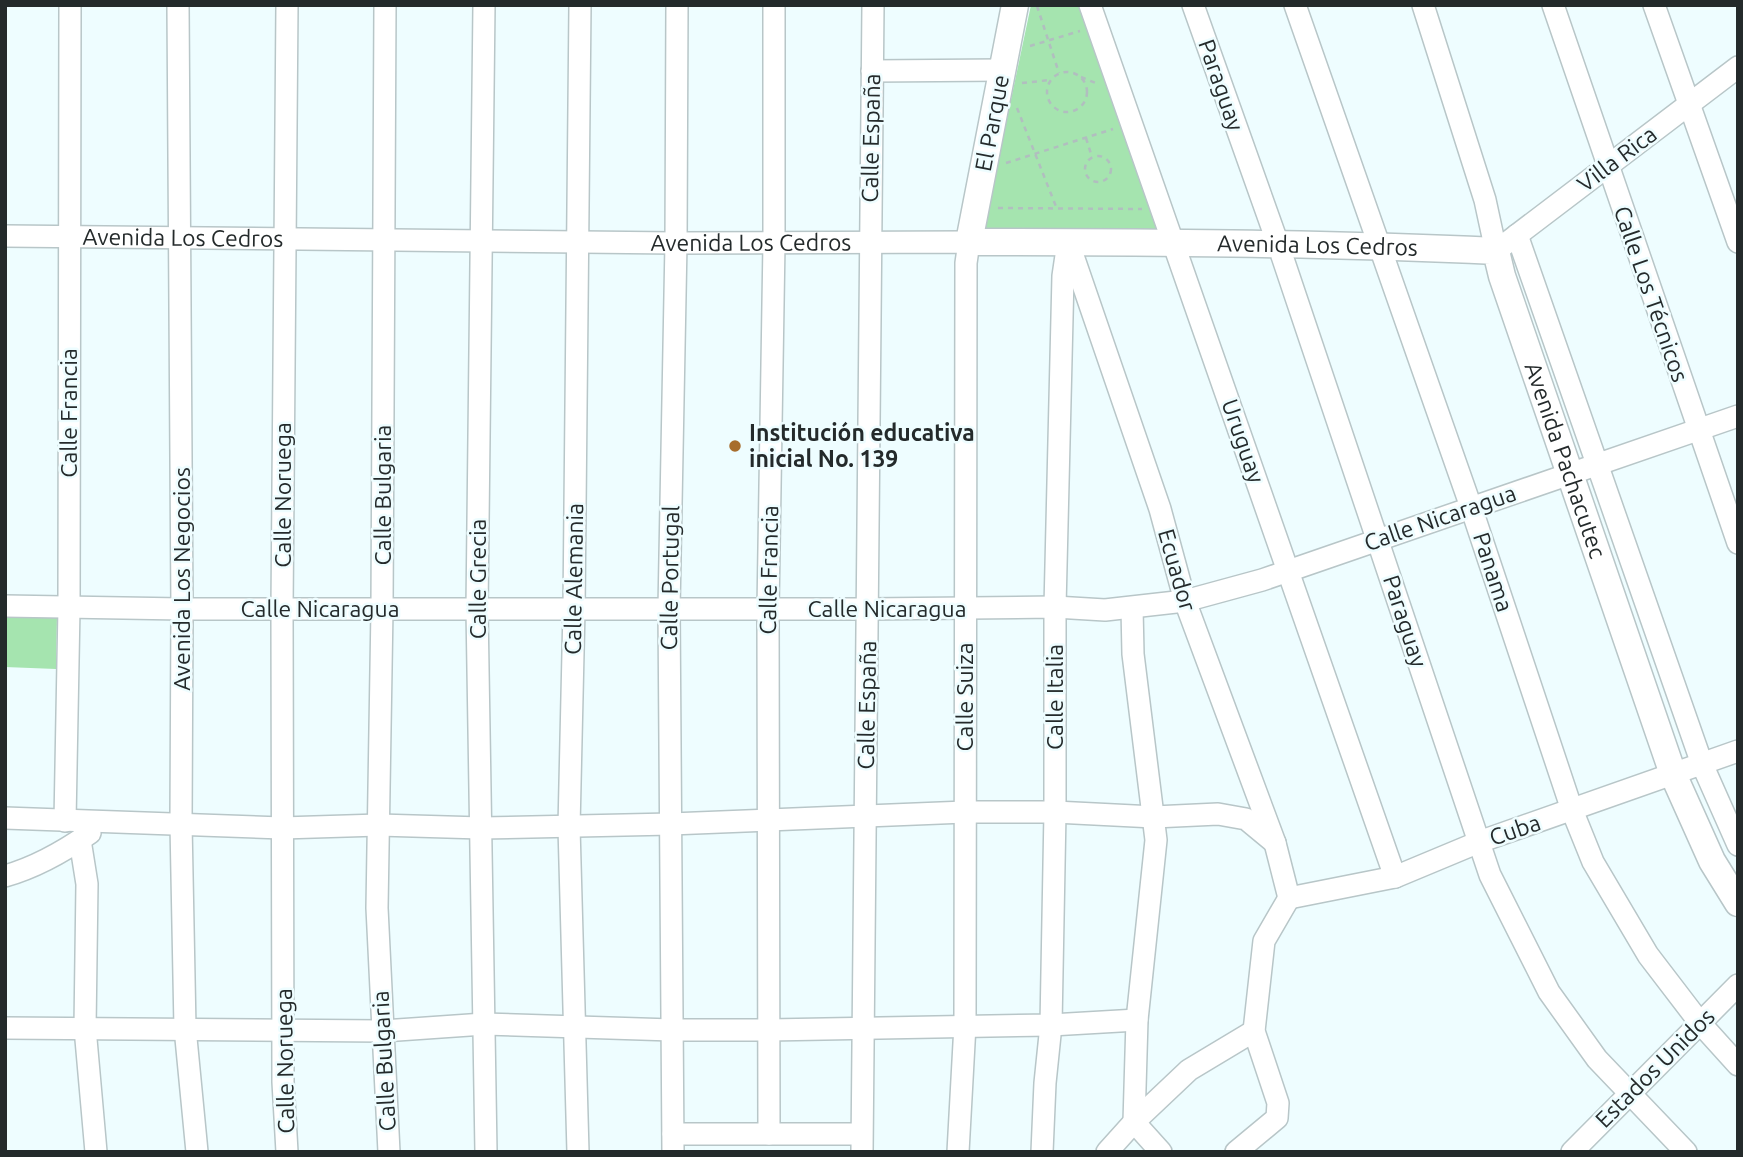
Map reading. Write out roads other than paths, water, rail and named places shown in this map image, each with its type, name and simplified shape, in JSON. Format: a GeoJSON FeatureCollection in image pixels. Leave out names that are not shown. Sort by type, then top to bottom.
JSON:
{"type":"FeatureCollection","features":[{"type":"Feature","properties":{"kind":"main road","name":"El Parque"},"geometry":{"type":"LineString","coordinates":[[969,242],[1001,77],[1023,10]]}},
{"type":"Feature","properties":{"kind":"main road","name":"Avenida Los Cedros"},"geometry":{"type":"LineString","coordinates":[[969,242],[1174,242],[1496,251]]}},
{"type":"Feature","properties":{"kind":"main road","name":"Avenida Pachacutec"},"geometry":{"type":"LineString","coordinates":[[1496,251],[1502,276],[1672,774],[1712,861],[1738,903]]}},
{"type":"Feature","properties":{"kind":"street","name":"Calle Francia"},"geometry":{"type":"LineString","coordinates":[[65,821],[69,608],[70,5]]}},
{"type":"Feature","properties":{"kind":"street","name":"Avenida Los Negocios"},"geometry":{"type":"LineString","coordinates":[[178,5],[181,824],[185,1028],[197,1152]]}},
{"type":"Feature","properties":{"kind":"street","name":"Calle Noruega"},"geometry":{"type":"LineString","coordinates":[[287,5],[282,609],[282,1082],[287,1152]]}},
{"type":"Feature","properties":{"kind":"street","name":"Calle Bulgaria"},"geometry":{"type":"LineString","coordinates":[[385,5],[382,609],[377,908],[389,1152]]}},
{"type":"Feature","properties":{"kind":"street","name":"Calle Grecia"},"geometry":{"type":"LineString","coordinates":[[484,5],[477,609],[486,1152]]}},
{"type":"Feature","properties":{"kind":"street","name":"Calle Alemania"},"geometry":{"type":"LineString","coordinates":[[579,1152],[569,827],[575,609],[580,5]]}},
{"type":"Feature","properties":{"kind":"street","name":"Calle Portugal"},"geometry":{"type":"LineString","coordinates":[[673,1143],[669,609],[677,243],[677,5]]}},
{"type":"Feature","properties":{"kind":"street","name":"Calle Francia"},"geometry":{"type":"LineString","coordinates":[[769,1134],[768,609],[775,5]]}},
{"type":"Feature","properties":{"kind":"street","name":"Calle España"},"geometry":{"type":"LineString","coordinates":[[862,1143],[873,5]]}},
{"type":"Feature","properties":{"kind":"street","name":"Uruguay"},"geometry":{"type":"LineString","coordinates":[[1090,5],[1395,877]]}},
{"type":"Feature","properties":{"kind":"street","name":"Paraguay"},"geometry":{"type":"LineString","coordinates":[[1193,5],[1278,244],[1490,875],[1549,992],[1597,1059],[1686,1152]]}},
{"type":"Feature","properties":{"kind":"street","name":"Panama"},"geometry":{"type":"LineString","coordinates":[[1295,5],[1592,862],[1647,955],[1700,1023],[1738,1065]]}},
{"type":"Feature","properties":{"kind":"street","name":"Avenida Pachacutec"},"geometry":{"type":"LineString","coordinates":[[1423,5],[1485,200],[1496,251]]}},
{"type":"Feature","properties":{"kind":"street","name":"Calle Los Técnicos"},"geometry":{"type":"LineString","coordinates":[[1553,5],[1738,543]]}},
{"type":"Feature","properties":{"kind":"street"},"geometry":{"type":"LineString","coordinates":[[1654,5],[1738,242]]}},
{"type":"Feature","properties":{"kind":"street","name":"Villa Rica"},"geometry":{"type":"LineString","coordinates":[[1496,251],[1738,66]]}},
{"type":"Feature","properties":{"kind":"street"},"geometry":{"type":"LineString","coordinates":[[872,71],[1001,77]]}},
{"type":"Feature","properties":{"kind":"street","name":"Avenida Pachacutec"},"geometry":{"type":"LineString","coordinates":[[1517,235],[1702,764],[1738,845]]}},
{"type":"Feature","properties":{"kind":"street","name":"Avenida Los Cedros"},"geometry":{"type":"LineString","coordinates":[[5,236],[677,243],[969,242]]}},
{"type":"Feature","properties":{"kind":"street","name":"Calle Suiza"},"geometry":{"type":"LineString","coordinates":[[958,1152],[965,1026],[966,263],[969,242]]}},
{"type":"Feature","properties":{"kind":"street","name":"Ecuador"},"geometry":{"type":"LineString","coordinates":[[1068,242],[1160,509],[1185,601],[1275,843],[1289,898]]}},
{"type":"Feature","properties":{"kind":"street","name":"Calle Italia"},"geometry":{"type":"LineString","coordinates":[[1042,1152],[1051,1025],[1055,607],[1063,276],[1068,242]]}},
{"type":"Feature","properties":{"kind":"street","name":"Calle Nicaragua"},"geometry":{"type":"LineString","coordinates":[[5,606],[182,609],[1132,608],[1185,601],[1288,571],[1738,416]]}},
{"type":"Feature","properties":{"kind":"street"},"geometry":{"type":"LineString","coordinates":[[1132,608],[1133,654],[1156,840],[1136,1020],[1134,1122],[1161,1152]]}},
{"type":"Feature","properties":{"kind":"street","name":"Cuba"},"geometry":{"type":"LineString","coordinates":[[1289,898],[1395,877],[1479,842],[1738,751]]}},
{"type":"Feature","properties":{"kind":"street"},"geometry":{"type":"LineString","coordinates":[[5,818],[282,828],[379,825],[481,828],[865,818],[965,812],[1055,812],[1154,817],[1218,814],[1246,820],[1275,843]]}},
{"type":"Feature","properties":{"kind":"street"},"geometry":{"type":"LineString","coordinates":[[5,876],[26,870],[66,850],[104,822]]}},
{"type":"Feature","properties":{"kind":"street"},"geometry":{"type":"LineString","coordinates":[[80,840],[87,884],[85,1028],[96,1152]]}},
{"type":"Feature","properties":{"kind":"street"},"geometry":{"type":"LineString","coordinates":[[1236,1152],[1277,1118],[1278,1103],[1254,1031],[1264,941],[1289,898]]}},
{"type":"Feature","properties":{"kind":"street","name":"Estados Unidos"},"geometry":{"type":"LineString","coordinates":[[1572,1152],[1738,985]]}},
{"type":"Feature","properties":{"kind":"street"},"geometry":{"type":"LineString","coordinates":[[5,1028],[383,1031],[484,1024],[769,1030],[1051,1025],[1136,1020]]}},
{"type":"Feature","properties":{"kind":"street"},"geometry":{"type":"LineString","coordinates":[[1107,1152],[1134,1122],[1189,1070],[1254,1031]]}},
{"type":"Feature","properties":{"kind":"street"},"geometry":{"type":"LineString","coordinates":[[673,1143],[769,1134],[862,1143]]}},
{"type":"Feature","properties":{"kind":"place","name":"Institución educativa inicial No. 139"},"geometry":{"type":"Point","coordinates":[735,446]}}]}
